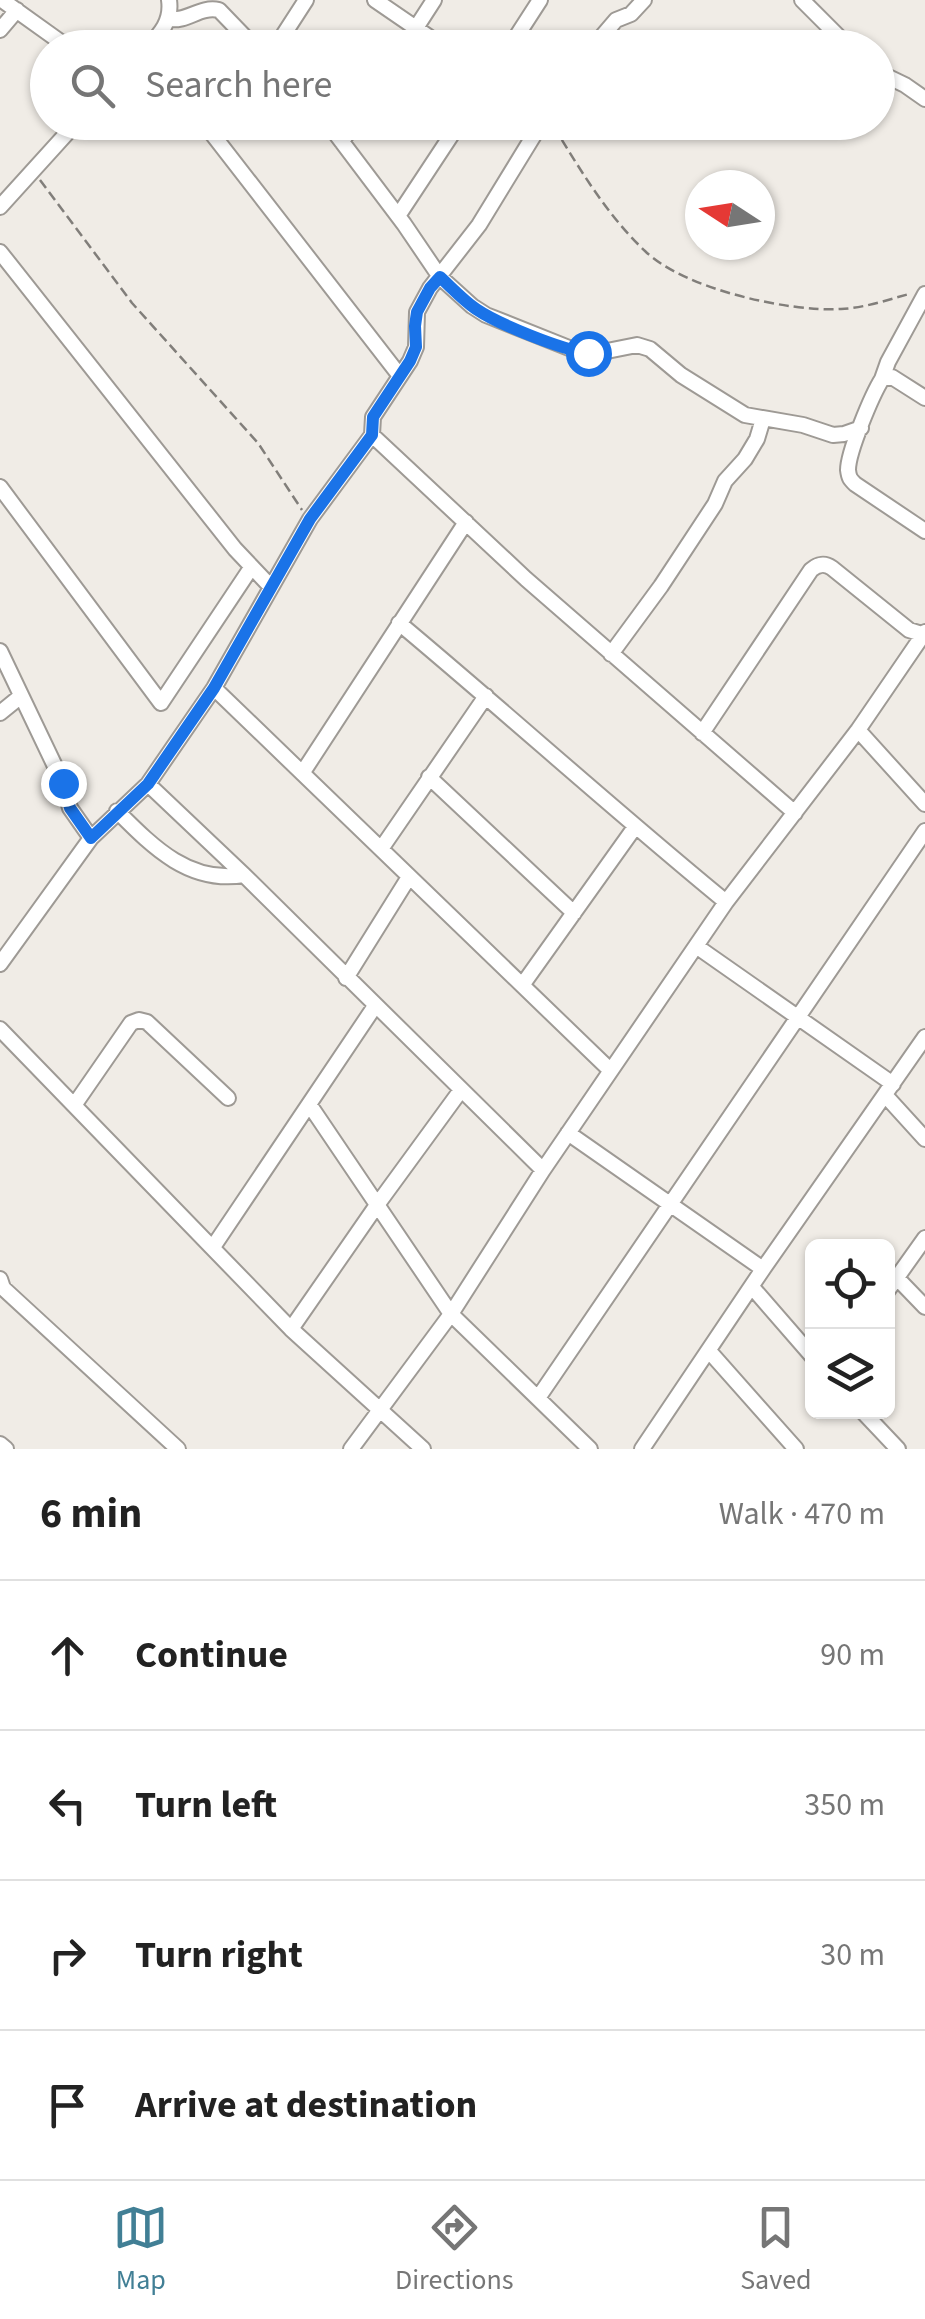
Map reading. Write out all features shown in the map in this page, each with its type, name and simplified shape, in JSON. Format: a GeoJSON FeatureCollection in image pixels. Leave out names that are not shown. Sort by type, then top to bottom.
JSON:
{"type":"FeatureCollection","features":[{"type":"Feature","properties":{"kind":"street"},"geometry":{"type":"LineString","coordinates":[[2,0],[45,30]]}},
{"type":"Feature","properties":{"kind":"street"},"geometry":{"type":"LineString","coordinates":[[162,30],[168,19],[169,0]]}},
{"type":"Feature","properties":{"kind":"street"},"geometry":{"type":"LineString","coordinates":[[287,30],[306,0]]}},
{"type":"Feature","properties":{"kind":"street"},"geometry":{"type":"LineString","coordinates":[[375,0],[419,30]]}},
{"type":"Feature","properties":{"kind":"street"},"geometry":{"type":"LineString","coordinates":[[416,28],[434,0]]}},
{"type":"Feature","properties":{"kind":"street"},"geometry":{"type":"LineString","coordinates":[[521,30],[540,0]]}},
{"type":"Feature","properties":{"kind":"street"},"geometry":{"type":"LineString","coordinates":[[607,30],[644,0]]}},
{"type":"Feature","properties":{"kind":"street"},"geometry":{"type":"LineString","coordinates":[[802,0],[832,30]]}},
{"type":"Feature","properties":{"kind":"street"},"geometry":{"type":"LineString","coordinates":[[168,19],[180,20],[199,10],[215,8],[240,30]]}},
{"type":"Feature","properties":{"kind":"street"},"geometry":{"type":"LineString","coordinates":[[0,30],[18,10]]}},
{"type":"Feature","properties":{"kind":"street"},"geometry":{"type":"LineString","coordinates":[[895,80],[925,99]]}},
{"type":"Feature","properties":{"kind":"street"},"geometry":{"type":"LineString","coordinates":[[0,207],[60,140]]}},
{"type":"Feature","properties":{"kind":"street"},"geometry":{"type":"LineString","coordinates":[[217,140],[400,376]]}},
{"type":"Feature","properties":{"kind":"street"},"geometry":{"type":"LineString","coordinates":[[398,216],[448,140]]}},
{"type":"Feature","properties":{"kind":"street"},"geometry":{"type":"LineString","coordinates":[[0,964],[91,838],[148,784],[214,688],[310,519],[372,435],[373,417],[416,347],[417,312],[430,288],[479,225],[531,140]]}},
{"type":"Feature","properties":{"kind":"street"},"geometry":{"type":"LineString","coordinates":[[342,142],[440,277],[486,315],[560,347],[588,353],[630,346],[650,348],[681,375],[735,410],[763,419],[803,425],[833,435],[861,428]]}},
{"type":"Feature","properties":{"kind":"street"},"geometry":{"type":"LineString","coordinates":[[0,252],[251,568],[271,587]]}},
{"type":"Feature","properties":{"kind":"street"},"geometry":{"type":"LineString","coordinates":[[917,294],[861,428],[848,473],[852,481],[925,532]]}},
{"type":"Feature","properties":{"kind":"street"},"geometry":{"type":"LineString","coordinates":[[882,379],[892,378],[925,398]]}},
{"type":"Feature","properties":{"kind":"street"},"geometry":{"type":"LineString","coordinates":[[611,654],[672,570],[715,504],[721,487],[745,459],[763,419]]}},
{"type":"Feature","properties":{"kind":"street"},"geometry":{"type":"LineString","coordinates":[[372,435],[526,579],[795,813]]}},
{"type":"Feature","properties":{"kind":"street"},"geometry":{"type":"LineString","coordinates":[[0,487],[160,703],[251,568]]}},
{"type":"Feature","properties":{"kind":"street"},"geometry":{"type":"LineString","coordinates":[[303,772],[466,522]]}},
{"type":"Feature","properties":{"kind":"street"},"geometry":{"type":"LineString","coordinates":[[352,1449],[451,1314],[543,1170],[726,902],[858,730],[925,634],[909,630],[832,568],[817,566],[702,732]]}},
{"type":"Feature","properties":{"kind":"street"},"geometry":{"type":"LineString","coordinates":[[399,622],[726,902]]}},
{"type":"Feature","properties":{"kind":"street"},"geometry":{"type":"LineString","coordinates":[[0,651],[63,783],[70,808],[91,838]]}},
{"type":"Feature","properties":{"kind":"street"},"geometry":{"type":"LineString","coordinates":[[214,688],[610,1070]]}},
{"type":"Feature","properties":{"kind":"street"},"geometry":{"type":"LineString","coordinates":[[0,713],[21,696]]}},
{"type":"Feature","properties":{"kind":"street"},"geometry":{"type":"LineString","coordinates":[[381,848],[486,696]]}},
{"type":"Feature","properties":{"kind":"street"},"geometry":{"type":"LineString","coordinates":[[858,730],[925,804]]}},
{"type":"Feature","properties":{"kind":"street"},"geometry":{"type":"LineString","coordinates":[[429,777],[574,913]]}},
{"type":"Feature","properties":{"kind":"street"},"geometry":{"type":"LineString","coordinates":[[148,784],[543,1170]]}},
{"type":"Feature","properties":{"kind":"street"},"geometry":{"type":"LineString","coordinates":[[118,811],[159,852],[176,862],[202,872],[244,876]]}},
{"type":"Feature","properties":{"kind":"street"},"geometry":{"type":"LineString","coordinates":[[524,984],[635,827]]}},
{"type":"Feature","properties":{"kind":"street"},"geometry":{"type":"LineString","coordinates":[[538,1398],[925,831]]}},
{"type":"Feature","properties":{"kind":"street"},"geometry":{"type":"LineString","coordinates":[[346,978],[409,876]]}},
{"type":"Feature","properties":{"kind":"street"},"geometry":{"type":"LineString","coordinates":[[696,946],[889,1090],[925,1138]]}},
{"type":"Feature","properties":{"kind":"street"},"geometry":{"type":"LineString","coordinates":[[213,1248],[374,1006]]}},
{"type":"Feature","properties":{"kind":"street"},"geometry":{"type":"LineString","coordinates":[[75,1104],[131,1023],[139,1020],[148,1022],[228,1098]]}},
{"type":"Feature","properties":{"kind":"street"},"geometry":{"type":"LineString","coordinates":[[0,1029],[292,1329],[423,1449]]}},
{"type":"Feature","properties":{"kind":"street"},"geometry":{"type":"LineString","coordinates":[[642,1449],[925,1037]]}},
{"type":"Feature","properties":{"kind":"street"},"geometry":{"type":"LineString","coordinates":[[292,1329],[461,1090]]}},
{"type":"Feature","properties":{"kind":"street"},"geometry":{"type":"LineString","coordinates":[[309,1104],[451,1314],[590,1449]]}},
{"type":"Feature","properties":{"kind":"street"},"geometry":{"type":"LineString","coordinates":[[568,1133],[764,1269]]}},
{"type":"Feature","properties":{"kind":"street"},"geometry":{"type":"LineString","coordinates":[[895,1280],[925,1238]]}},
{"type":"Feature","properties":{"kind":"street"},"geometry":{"type":"LineString","coordinates":[[1,1286],[178,1449]]}},
{"type":"Feature","properties":{"kind":"street"},"geometry":{"type":"LineString","coordinates":[[895,1286],[925,1307]]}},
{"type":"Feature","properties":{"kind":"street"},"geometry":{"type":"LineString","coordinates":[[752,1287],[805,1348]]}},
{"type":"Feature","properties":{"kind":"street"},"geometry":{"type":"LineString","coordinates":[[709,1352],[796,1449]]}},
{"type":"Feature","properties":{"kind":"street"},"geometry":{"type":"LineString","coordinates":[[870,1419],[898,1449]]}},
{"type":"Feature","properties":{"kind":"street"},"geometry":{"type":"LineString","coordinates":[[0,1444],[6,1449]]}},
{"type":"Feature","properties":{"kind":"path"},"geometry":{"type":"LineString","coordinates":[[562,140],[602,204],[648,254],[679,273],[744,298],[793,305],[842,309],[917,294]]}},
{"type":"Feature","properties":{"kind":"path"},"geometry":{"type":"LineString","coordinates":[[34,170],[132,302],[258,443],[310,519]]}},
{"type":"Feature","properties":{"kind":"route"},"geometry":{"type":"LineString","coordinates":[[63,783],[70,808],[91,838],[148,784],[214,688],[310,519],[372,435],[373,417],[416,347],[417,312],[440,277],[493,319],[560,347],[588,353]]}}]}
